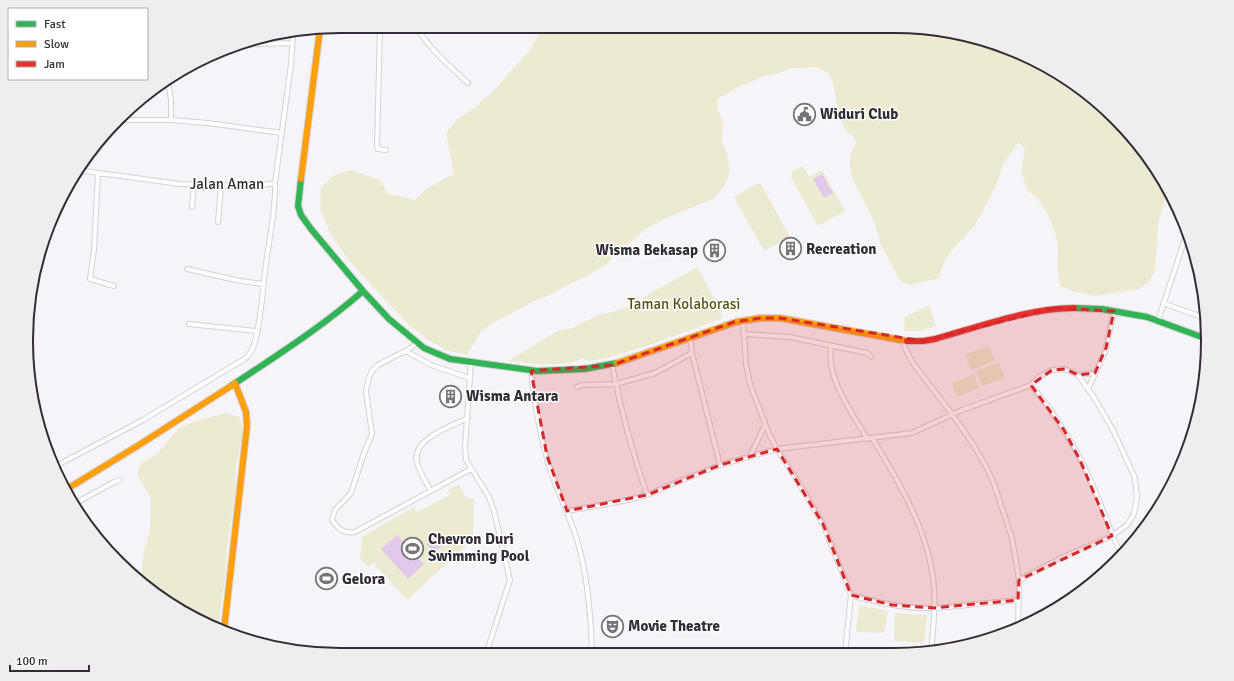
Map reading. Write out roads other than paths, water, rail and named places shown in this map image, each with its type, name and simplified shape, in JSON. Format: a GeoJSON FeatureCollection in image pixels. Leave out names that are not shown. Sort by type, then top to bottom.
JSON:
{"type":"FeatureCollection","features":[{"type":"Feature","properties":{"kind":"street"},"geometry":{"type":"LineString","coordinates":[[380,33],[377,146],[378,149],[386,150]]}},
{"type":"Feature","properties":{"kind":"street"},"geometry":{"type":"LineString","coordinates":[[421,33],[468,84]]}},
{"type":"Feature","properties":{"kind":"street"},"geometry":{"type":"LineString","coordinates":[[319,34],[298,206],[301,215],[363,291],[389,319],[417,343],[438,355],[450,359],[531,371],[584,369],[612,365],[743,320],[780,318],[903,341],[923,341],[935,339],[1004,319],[1055,308],[1102,309],[1147,317],[1201,337]]}},
{"type":"Feature","properties":{"kind":"street","name":"Jalan Aman"},"geometry":{"type":"LineString","coordinates":[[84,171],[194,185],[258,186],[275,183],[291,64],[293,37]]}},
{"type":"Feature","properties":{"kind":"street"},"geometry":{"type":"LineString","coordinates":[[257,44],[292,43]]}},
{"type":"Feature","properties":{"kind":"street"},"geometry":{"type":"LineString","coordinates":[[168,86],[171,120]]}},
{"type":"Feature","properties":{"kind":"street"},"geometry":{"type":"LineString","coordinates":[[126,120],[171,120],[208,123],[282,134]]}},
{"type":"Feature","properties":{"kind":"street"},"geometry":{"type":"LineString","coordinates":[[98,173],[94,249],[90,279],[114,286]]}},
{"type":"Feature","properties":{"kind":"street"},"geometry":{"type":"LineString","coordinates":[[59,464],[143,420],[246,358],[252,351],[257,331],[275,183]]}},
{"type":"Feature","properties":{"kind":"street"},"geometry":{"type":"LineString","coordinates":[[192,206],[194,185]]}},
{"type":"Feature","properties":{"kind":"street"},"geometry":{"type":"LineString","coordinates":[[218,222],[221,185]]}},
{"type":"Feature","properties":{"kind":"street"},"geometry":{"type":"LineString","coordinates":[[1158,321],[1184,242]]}},
{"type":"Feature","properties":{"kind":"street"},"geometry":{"type":"LineString","coordinates":[[187,269],[240,281],[263,284]]}},
{"type":"Feature","properties":{"kind":"street"},"geometry":{"type":"LineString","coordinates":[[71,487],[124,455],[235,383],[350,303],[363,291]]}},
{"type":"Feature","properties":{"kind":"street"},"geometry":{"type":"LineString","coordinates":[[1164,303],[1200,316]]}},
{"type":"Feature","properties":{"kind":"street"},"geometry":{"type":"LineString","coordinates":[[1088,389],[1106,348],[1114,311]]}},
{"type":"Feature","properties":{"kind":"street"},"geometry":{"type":"LineString","coordinates":[[743,320],[746,364],[750,384],[765,425],[777,449],[823,524],[851,595],[846,648]]}},
{"type":"Feature","properties":{"kind":"street"},"geometry":{"type":"LineString","coordinates":[[189,324],[257,331]]}},
{"type":"Feature","properties":{"kind":"street"},"geometry":{"type":"LineString","coordinates":[[744,334],[790,337],[867,353],[872,357]]}},
{"type":"Feature","properties":{"kind":"street"},"geometry":{"type":"LineString","coordinates":[[690,338],[692,353],[720,465]]}},
{"type":"Feature","properties":{"kind":"street"},"geometry":{"type":"LineString","coordinates":[[903,341],[912,362],[971,441],[987,468],[994,484],[1012,538],[1018,580],[1018,622]]}},
{"type":"Feature","properties":{"kind":"street"},"geometry":{"type":"LineString","coordinates":[[417,343],[406,351],[378,366],[372,371],[369,377],[366,391],[372,434],[351,493],[335,510],[332,520],[342,531],[346,533],[355,532],[471,469]]}},
{"type":"Feature","properties":{"kind":"street"},"geometry":{"type":"LineString","coordinates":[[831,346],[830,355],[838,388],[843,400],[867,439]]}},
{"type":"Feature","properties":{"kind":"street"},"geometry":{"type":"LineString","coordinates":[[406,351],[431,365],[469,378]]}},
{"type":"Feature","properties":{"kind":"street"},"geometry":{"type":"LineString","coordinates":[[577,387],[582,385],[616,384],[655,373],[692,353]]}},
{"type":"Feature","properties":{"kind":"street"},"geometry":{"type":"LineString","coordinates":[[471,362],[465,448],[466,460],[489,497],[493,507],[510,580],[488,648]]}},
{"type":"Feature","properties":{"kind":"street"},"geometry":{"type":"LineString","coordinates":[[612,365],[627,431],[647,495]]}},
{"type":"Feature","properties":{"kind":"street"},"geometry":{"type":"LineString","coordinates":[[567,511],[647,495],[720,465],[777,449],[912,433],[952,414],[1031,385],[1040,376],[1052,370],[1071,370],[1078,375],[1088,389],[1113,430],[1135,478],[1137,498],[1134,514],[1127,525],[1112,536],[1063,557],[1018,580]]}},
{"type":"Feature","properties":{"kind":"street"},"geometry":{"type":"LineString","coordinates":[[531,371],[538,421],[547,456],[555,483],[578,541],[586,577],[590,604],[592,648]]}},
{"type":"Feature","properties":{"kind":"street"},"geometry":{"type":"LineString","coordinates":[[1078,375],[1095,373]]}},
{"type":"Feature","properties":{"kind":"street"},"geometry":{"type":"LineString","coordinates":[[225,626],[247,426],[246,412],[235,383]]}},
{"type":"Feature","properties":{"kind":"street"},"geometry":{"type":"LineString","coordinates":[[1031,385],[1064,430],[1092,484],[1119,550]]}},
{"type":"Feature","properties":{"kind":"street"},"geometry":{"type":"LineString","coordinates":[[431,491],[417,463],[418,450],[421,444],[427,439],[468,418]]}},
{"type":"Feature","properties":{"kind":"street"},"geometry":{"type":"LineString","coordinates":[[750,456],[765,425]]}},
{"type":"Feature","properties":{"kind":"street"},"geometry":{"type":"LineString","coordinates":[[872,438],[908,499],[930,560],[934,586],[931,645]]}},
{"type":"Feature","properties":{"kind":"street"},"geometry":{"type":"LineString","coordinates":[[79,501],[120,480]]}},
{"type":"Feature","properties":{"kind":"street"},"geometry":{"type":"LineString","coordinates":[[851,595],[892,605],[934,608],[1018,600]]}},
{"type":"Feature","properties":{"kind":"place","name":"Widuri Club"},"geometry":{"type":"Point","coordinates":[804,114]}},
{"type":"Feature","properties":{"kind":"place","name":"Recreation"},"geometry":{"type":"Point","coordinates":[791,249]}},
{"type":"Feature","properties":{"kind":"place","name":"Wisma Bekasap"},"geometry":{"type":"Point","coordinates":[714,250]}},
{"type":"Feature","properties":{"kind":"place","name":"Wisma Antara"},"geometry":{"type":"Point","coordinates":[451,396]}},
{"type":"Feature","properties":{"kind":"place","name":"Chevron Duri Swimming Pool"},"geometry":{"type":"Point","coordinates":[412,548]}},
{"type":"Feature","properties":{"kind":"place","name":"Gelora"},"geometry":{"type":"Point","coordinates":[327,579]}},
{"type":"Feature","properties":{"kind":"place","name":"Movie Theatre"},"geometry":{"type":"Point","coordinates":[612,626]}},
{"type":"Feature","properties":{"kind":"park label","name":"Taman Kolaborasi"},"geometry":{"type":"Point","coordinates":[684,304]}}]}
